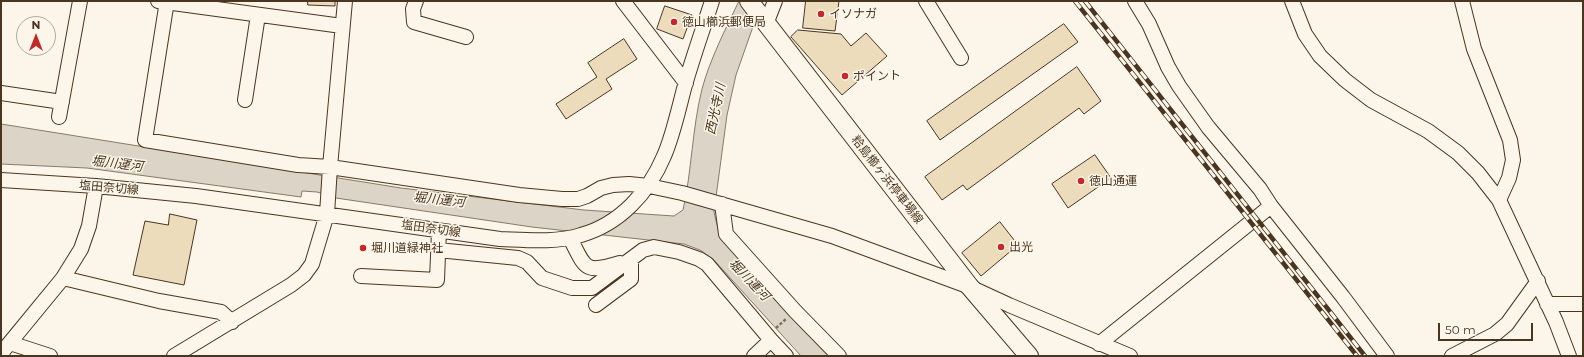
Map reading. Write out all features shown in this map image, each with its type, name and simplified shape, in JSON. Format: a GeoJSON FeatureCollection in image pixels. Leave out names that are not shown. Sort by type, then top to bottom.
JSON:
{"type":"FeatureCollection","features":[{"type":"Feature","properties":{"kind":"main road","name":"粭島櫛ヶ浜停車場線"},"geometry":{"type":"LineString","coordinates":[[749,1],[970,286],[1029,356]]}},
{"type":"Feature","properties":{"kind":"street"},"geometry":{"type":"LineString","coordinates":[[59,117],[80,1]]}},
{"type":"Feature","properties":{"kind":"street"},"geometry":{"type":"LineString","coordinates":[[174,356],[291,286],[304,275],[312,264],[328,210],[330,170],[345,1]]}},
{"type":"Feature","properties":{"kind":"street"},"geometry":{"type":"LineString","coordinates":[[416,1],[413,9],[414,22],[466,37]]}},
{"type":"Feature","properties":{"kind":"street"},"geometry":{"type":"LineString","coordinates":[[623,1],[686,82]]}},
{"type":"Feature","properties":{"kind":"street","name":"塩田奈切線"},"geometry":{"type":"LineString","coordinates":[[1,180],[96,186],[328,210],[439,231],[500,239],[534,240],[577,236],[603,226],[629,208],[649,186],[665,155],[686,82],[712,1]]}},
{"type":"Feature","properties":{"kind":"street"},"geometry":{"type":"LineString","coordinates":[[766,24],[775,1]]}},
{"type":"Feature","properties":{"kind":"street"},"geometry":{"type":"LineString","coordinates":[[926,1],[961,58]]}},
{"type":"Feature","properties":{"kind":"street"},"geometry":{"type":"LineString","coordinates":[[1135,1],[1149,24],[1168,67],[1179,86],[1208,127],[1260,189],[1271,206],[1343,297],[1387,356]]}},
{"type":"Feature","properties":{"kind":"street"},"geometry":{"type":"LineString","coordinates":[[1292,1],[1305,34],[1320,56],[1345,80],[1371,100],[1428,131],[1458,153],[1478,172],[1499,200],[1538,281],[1569,356]]}},
{"type":"Feature","properties":{"kind":"street"},"geometry":{"type":"LineString","coordinates":[[1462,1],[1474,49],[1510,140],[1514,160],[1509,178],[1499,200]]}},
{"type":"Feature","properties":{"kind":"street"},"geometry":{"type":"LineString","coordinates":[[342,26],[163,2],[145,140],[255,159],[519,195],[578,199],[613,184],[649,186],[682,193],[832,236],[970,286],[1009,305],[1130,356]]}},
{"type":"Feature","properties":{"kind":"street"},"geometry":{"type":"LineString","coordinates":[[245,100],[258,15]]}},
{"type":"Feature","properties":{"kind":"street"},"geometry":{"type":"LineString","coordinates":[[1,93],[62,102]]}},
{"type":"Feature","properties":{"kind":"street"},"geometry":{"type":"LineString","coordinates":[[2,356],[3,351],[63,278],[81,249],[89,226],[96,186]]}},
{"type":"Feature","properties":{"kind":"street"},"geometry":{"type":"LineString","coordinates":[[722,204],[726,234],[795,311],[838,356]]}},
{"type":"Feature","properties":{"kind":"street"},"geometry":{"type":"LineString","coordinates":[[1099,344],[1271,206]]}},
{"type":"Feature","properties":{"kind":"street"},"geometry":{"type":"LineString","coordinates":[[362,276],[437,280],[439,231]]}},
{"type":"Feature","properties":{"kind":"street"},"geometry":{"type":"LineString","coordinates":[[577,236],[584,265],[592,269],[601,269],[631,260]]}},
{"type":"Feature","properties":{"kind":"street"},"geometry":{"type":"LineString","coordinates":[[438,250],[518,258],[527,262],[542,278],[572,288],[592,288],[643,250],[654,247],[679,252],[699,259],[707,264],[773,335],[786,356]]}},
{"type":"Feature","properties":{"kind":"street"},"geometry":{"type":"LineString","coordinates":[[596,305],[631,278],[631,260]]}},
{"type":"Feature","properties":{"kind":"street"},"geometry":{"type":"LineString","coordinates":[[63,278],[159,301],[221,312],[232,322]]}},
{"type":"Feature","properties":{"kind":"street"},"geometry":{"type":"LineString","coordinates":[[1452,356],[1494,334],[1507,324],[1538,281]]}},
{"type":"Feature","properties":{"kind":"street"},"geometry":{"type":"LineString","coordinates":[[1547,304],[1583,304]]}},
{"type":"Feature","properties":{"kind":"street"},"geometry":{"type":"LineString","coordinates":[[754,356],[773,335]]}},
{"type":"Feature","properties":{"kind":"street"},"geometry":{"type":"LineString","coordinates":[[10,343],[50,356]]}},
{"type":"Feature","properties":{"kind":"path"},"geometry":{"type":"LineString","coordinates":[[773,335],[792,314]]}},
{"type":"Feature","properties":{"kind":"water"},"geometry":{"type":"Polygon","coordinates":[[[739,1],[762,1],[736,75],[727,115],[714,212],[719,233],[765,287],[830,356],[801,356],[713,259],[700,250],[684,244],[532,227],[336,198],[317,192],[302,191],[301,197],[87,168],[1,164],[1,124],[401,188],[584,210],[674,216],[683,210],[696,119],[705,78],[739,1]]]}},
{"type":"Feature","properties":{"kind":"building"},"geometry":{"type":"Polygon","coordinates":[[[308,1],[335,1],[335,6],[308,5],[308,1]]]}},
{"type":"Feature","properties":{"kind":"building","name":"イソナガ"},"geometry":{"type":"Polygon","coordinates":[[[806,1],[839,1],[835,31],[803,28],[806,1]]]}},
{"type":"Feature","properties":{"kind":"building"},"geometry":{"type":"Polygon","coordinates":[[[665,6],[692,15],[683,39],[657,29],[665,6]]]}},
{"type":"Feature","properties":{"kind":"building"},"geometry":{"type":"Polygon","coordinates":[[[1064,24],[1078,42],[940,140],[927,121],[1064,24]]]}},
{"type":"Feature","properties":{"kind":"building","name":"ポイント"},"geometry":{"type":"Polygon","coordinates":[[[798,30],[841,34],[851,46],[866,33],[887,56],[842,95],[791,37],[798,30]]]}},
{"type":"Feature","properties":{"kind":"building"},"geometry":{"type":"Polygon","coordinates":[[[624,39],[637,59],[606,79],[612,89],[566,119],[556,104],[597,77],[588,63],[624,39]]]}},
{"type":"Feature","properties":{"kind":"building"},"geometry":{"type":"Polygon","coordinates":[[[1077,67],[1101,101],[1084,114],[1079,108],[967,190],[963,185],[942,200],[925,177],[1077,67]]]}},
{"type":"Feature","properties":{"kind":"building","name":"徳山通運"},"geometry":{"type":"Polygon","coordinates":[[[1095,155],[1111,178],[1068,208],[1052,184],[1095,155]]]}},
{"type":"Feature","properties":{"kind":"building"},"geometry":{"type":"Polygon","coordinates":[[[170,214],[197,220],[184,285],[133,275],[145,221],[168,225],[170,214]]]}},
{"type":"Feature","properties":{"kind":"building"},"geometry":{"type":"Polygon","coordinates":[[[1000,222],[1018,245],[981,276],[962,253],[1000,222]]]}},
{"type":"Feature","properties":{"kind":"railway"},"geometry":{"type":"LineString","coordinates":[[1075,1],[1357,356]]}},
{"type":"Feature","properties":{"kind":"railway"},"geometry":{"type":"LineString","coordinates":[[1085,1],[1365,356]]}},
{"type":"Feature","properties":{"kind":"place","name":"イソナガ"},"geometry":{"type":"Point","coordinates":[821,14]}},
{"type":"Feature","properties":{"kind":"place","name":"徳山櫛浜郵便局"},"geometry":{"type":"Point","coordinates":[674,22]}},
{"type":"Feature","properties":{"kind":"place","name":"ポイント"},"geometry":{"type":"Point","coordinates":[845,76]}},
{"type":"Feature","properties":{"kind":"place","name":"徳山通運"},"geometry":{"type":"Point","coordinates":[1081,181]}},
{"type":"Feature","properties":{"kind":"place","name":"出光"},"geometry":{"type":"Point","coordinates":[1001,247]}},
{"type":"Feature","properties":{"kind":"place","name":"堀川道緑神社"},"geometry":{"type":"Point","coordinates":[363,248]}},
{"type":"Feature","properties":{"kind":"water label","name":"西光寺川"},"geometry":{"type":"Point","coordinates":[716,109]}},
{"type":"Feature","properties":{"kind":"water label","name":"堀川運河"},"geometry":{"type":"Point","coordinates":[117,164]}},
{"type":"Feature","properties":{"kind":"water label","name":"堀川運河"},"geometry":{"type":"Point","coordinates":[439,200]}},
{"type":"Feature","properties":{"kind":"water label","name":"堀川運河"},"geometry":{"type":"Point","coordinates":[749,280]}}]}
